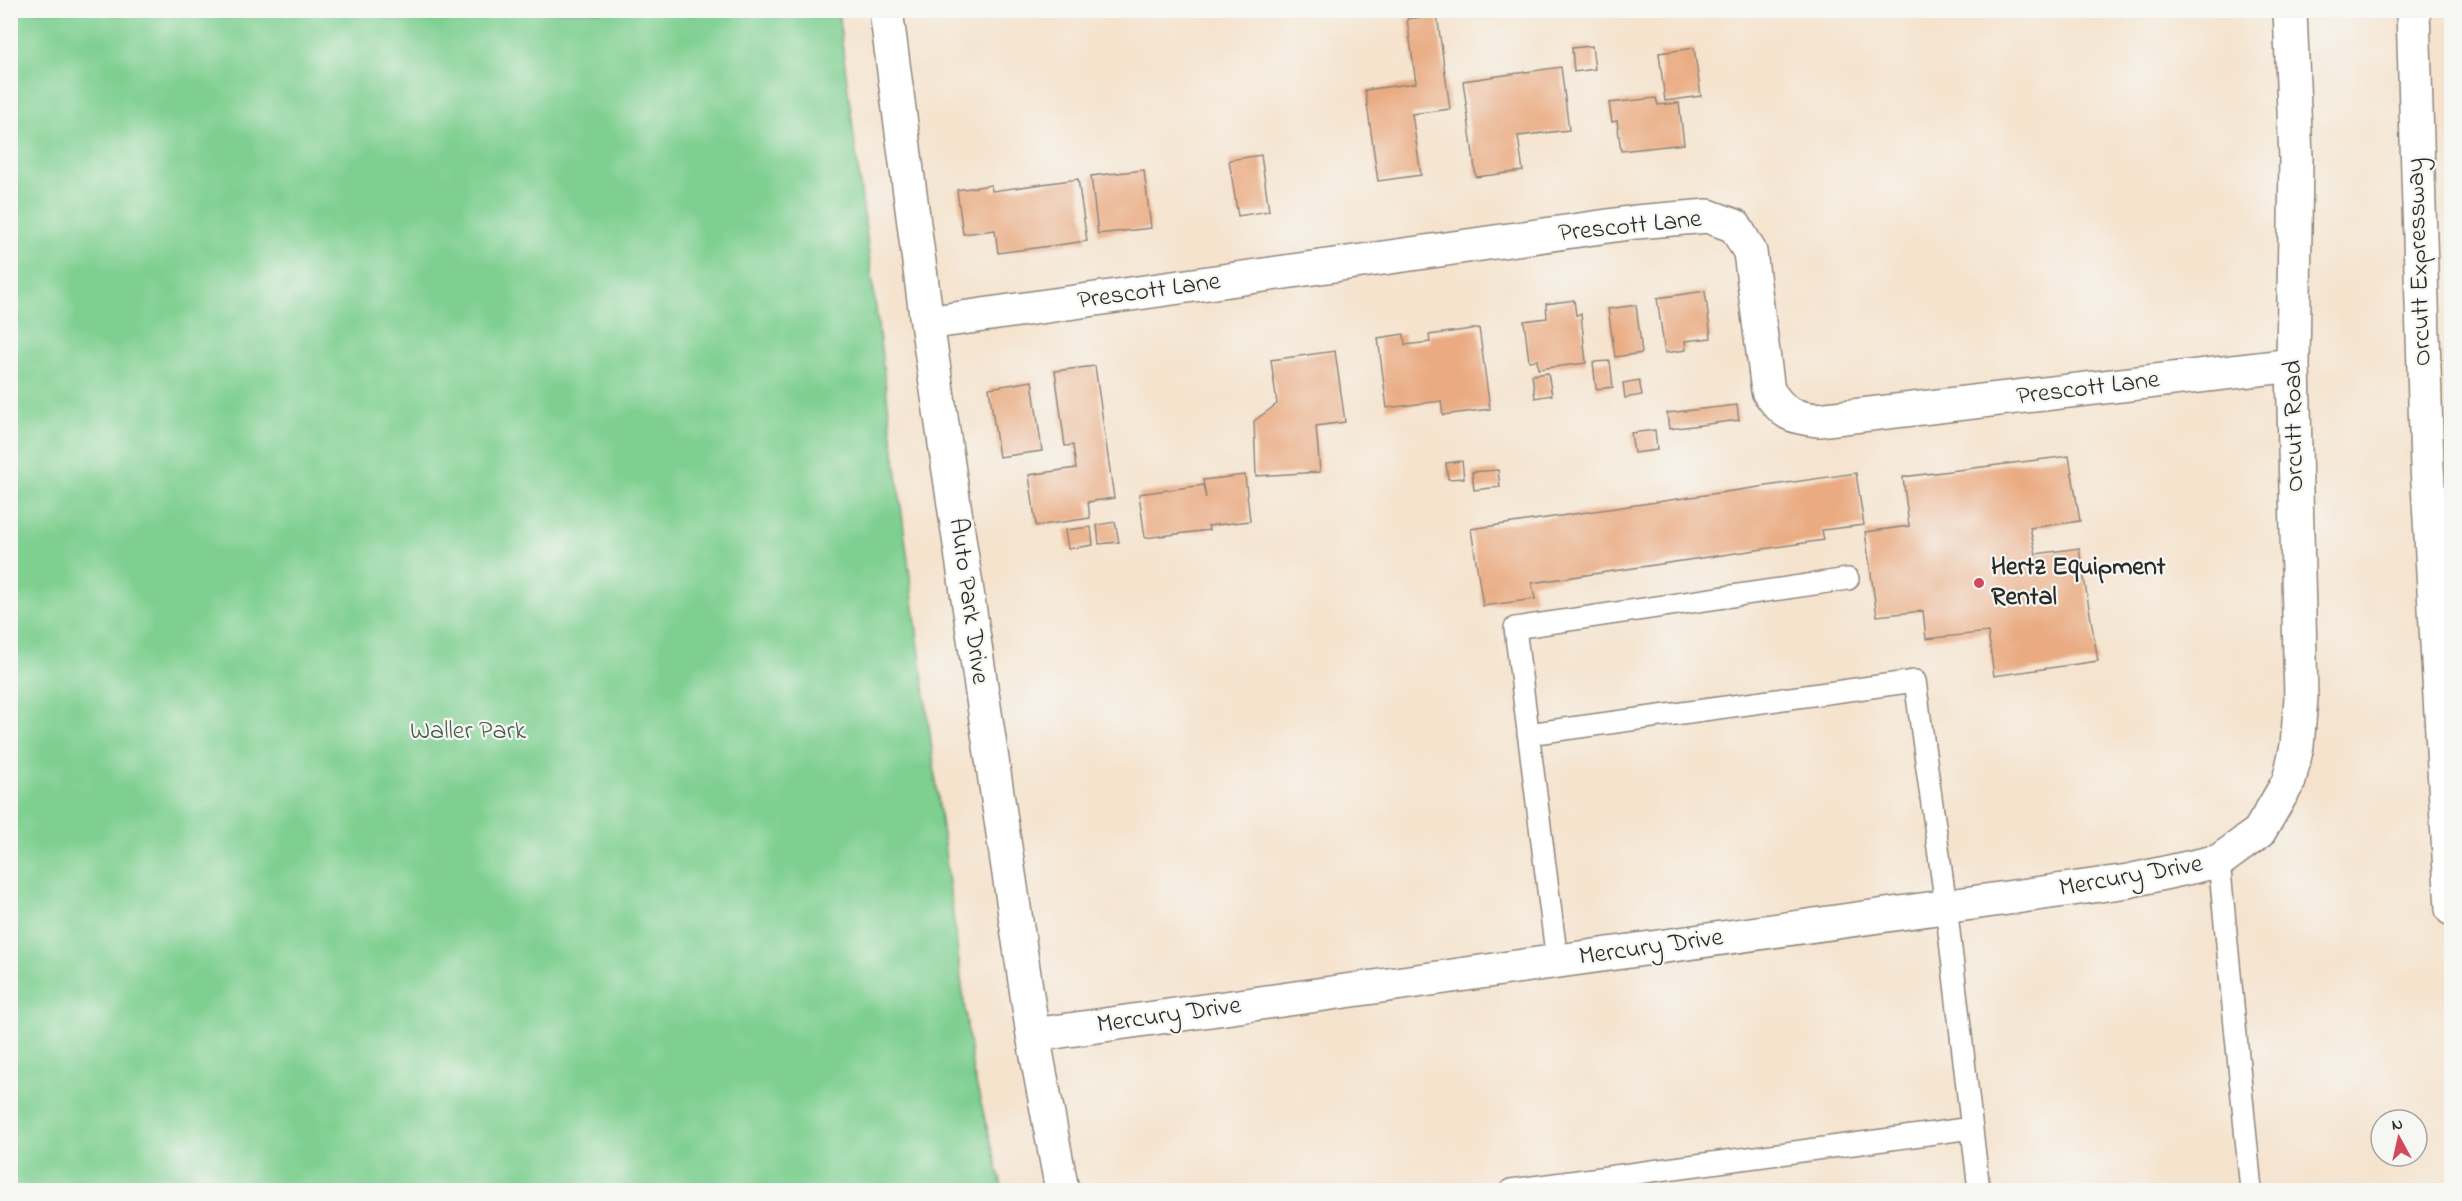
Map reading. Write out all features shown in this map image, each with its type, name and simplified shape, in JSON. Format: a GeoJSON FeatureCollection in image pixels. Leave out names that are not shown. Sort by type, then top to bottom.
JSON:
{"type":"FeatureCollection","features":[{"type":"Feature","properties":{"kind":"main road","name":"Auto Park Drive"},"geometry":{"type":"LineString","coordinates":[[886,10],[927,323],[1033,1035],[1062,1191]]}},
{"type":"Feature","properties":{"kind":"main road","name":"Orcutt Road"},"geometry":{"type":"LineString","coordinates":[[2259,832],[2289,781],[2297,746],[2301,698],[2293,365],[2296,159],[2290,10]]}},
{"type":"Feature","properties":{"kind":"main road","name":"Orcutt Expressway"},"geometry":{"type":"LineString","coordinates":[[2413,10],[2427,466],[2451,909]]}},
{"type":"Feature","properties":{"kind":"main road","name":"Prescott Lane"},"geometry":{"type":"LineString","coordinates":[[927,323],[1636,222],[1708,216],[1735,226],[1750,252],[1768,391],[1781,410],[1797,418],[1818,420],[2293,365]]}},
{"type":"Feature","properties":{"kind":"main road","name":"Mercury Drive"},"geometry":{"type":"LineString","coordinates":[[1033,1035],[2128,881],[2219,861],[2259,832]]}},
{"type":"Feature","properties":{"kind":"lane"},"geometry":{"type":"LineString","coordinates":[[1557,961],[1515,628],[1848,579]]}},
{"type":"Feature","properties":{"kind":"lane"},"geometry":{"type":"LineString","coordinates":[[1528,734],[1915,681],[1946,906],[1979,1191]]}},
{"type":"Feature","properties":{"kind":"lane"},"geometry":{"type":"LineString","coordinates":[[2219,861],[2252,1191]]}},
{"type":"Feature","properties":{"kind":"lane"},"geometry":{"type":"LineString","coordinates":[[1511,1191],[1972,1128]]}},
{"type":"Feature","properties":{"kind":"green space","name":"Waller Park"},"geometry":{"type":"Polygon","coordinates":[[[10,11],[838,11],[973,1072],[1003,1190],[11,1190],[10,11]]]}},
{"type":"Feature","properties":{"kind":"building"},"geometry":{"type":"Polygon","coordinates":[[[1437,15],[1450,109],[1412,114],[1421,175],[1378,181],[1365,90],[1416,83],[1407,19],[1437,15]]]}},
{"type":"Feature","properties":{"kind":"building"},"geometry":{"type":"Polygon","coordinates":[[[1592,46],[1595,69],[1574,72],[1572,48],[1592,46]]]}},
{"type":"Feature","properties":{"kind":"building"},"geometry":{"type":"Polygon","coordinates":[[[1694,48],[1701,96],[1665,101],[1659,53],[1694,48]]]}},
{"type":"Feature","properties":{"kind":"building"},"geometry":{"type":"Polygon","coordinates":[[[1561,67],[1569,130],[1518,136],[1523,171],[1476,177],[1463,81],[1561,67]]]}},
{"type":"Feature","properties":{"kind":"building"},"geometry":{"type":"Polygon","coordinates":[[[1656,98],[1658,105],[1679,103],[1684,144],[1621,151],[1617,121],[1612,122],[1609,103],[1656,98]]]}},
{"type":"Feature","properties":{"kind":"building"},"geometry":{"type":"Polygon","coordinates":[[[1261,155],[1269,211],[1238,216],[1229,160],[1261,155]]]}},
{"type":"Feature","properties":{"kind":"building"},"geometry":{"type":"Polygon","coordinates":[[[1144,170],[1151,228],[1098,234],[1091,176],[1144,170]]]}},
{"type":"Feature","properties":{"kind":"building"},"geometry":{"type":"Polygon","coordinates":[[[1078,179],[1087,241],[998,253],[995,230],[963,234],[957,190],[991,185],[992,191],[1078,179]]]}},
{"type":"Feature","properties":{"kind":"building"},"geometry":{"type":"Polygon","coordinates":[[[1705,291],[1711,338],[1685,341],[1686,350],[1665,353],[1657,298],[1705,291]]]}},
{"type":"Feature","properties":{"kind":"building"},"geometry":{"type":"Polygon","coordinates":[[[1574,300],[1576,315],[1581,314],[1586,363],[1538,369],[1537,360],[1529,361],[1524,321],[1547,318],[1546,304],[1574,300]]]}},
{"type":"Feature","properties":{"kind":"building"},"geometry":{"type":"Polygon","coordinates":[[[1636,305],[1642,353],[1615,357],[1608,309],[1636,305]]]}},
{"type":"Feature","properties":{"kind":"building"},"geometry":{"type":"Polygon","coordinates":[[[1479,328],[1490,409],[1443,415],[1441,401],[1387,408],[1378,338],[1404,334],[1405,345],[1430,342],[1429,335],[1479,328]]]}},
{"type":"Feature","properties":{"kind":"building"},"geometry":{"type":"Polygon","coordinates":[[[1335,351],[1345,422],[1316,426],[1320,472],[1256,476],[1254,421],[1277,404],[1271,360],[1335,351]]]}},
{"type":"Feature","properties":{"kind":"building"},"geometry":{"type":"Polygon","coordinates":[[[1610,361],[1613,387],[1596,389],[1593,362],[1610,361]]]}},
{"type":"Feature","properties":{"kind":"building"},"geometry":{"type":"Polygon","coordinates":[[[1095,366],[1114,498],[1088,502],[1090,518],[1036,526],[1029,475],[1076,468],[1073,445],[1065,446],[1055,371],[1095,366]]]}},
{"type":"Feature","properties":{"kind":"building"},"geometry":{"type":"Polygon","coordinates":[[[1548,373],[1552,395],[1535,398],[1532,375],[1548,373]]]}},
{"type":"Feature","properties":{"kind":"building"},"geometry":{"type":"Polygon","coordinates":[[[1639,380],[1642,395],[1625,398],[1623,383],[1639,380]]]}},
{"type":"Feature","properties":{"kind":"building"},"geometry":{"type":"Polygon","coordinates":[[[1032,381],[1042,451],[999,457],[989,388],[1032,381]]]}},
{"type":"Feature","properties":{"kind":"building"},"geometry":{"type":"Polygon","coordinates":[[[1737,405],[1739,420],[1669,429],[1667,413],[1737,405]]]}},
{"type":"Feature","properties":{"kind":"building"},"geometry":{"type":"Polygon","coordinates":[[[1655,430],[1657,450],[1634,453],[1631,433],[1655,430]]]}},
{"type":"Feature","properties":{"kind":"building","name":"Hertz Equipment Rental"},"geometry":{"type":"Polygon","coordinates":[[[2069,456],[2080,521],[2030,528],[2036,554],[2079,548],[2098,661],[1994,676],[1988,632],[1926,639],[1923,611],[1877,616],[1865,532],[1909,526],[1903,477],[2069,456]]]}},
{"type":"Feature","properties":{"kind":"building"},"geometry":{"type":"Polygon","coordinates":[[[1462,461],[1464,478],[1448,479],[1446,463],[1462,461]]]}},
{"type":"Feature","properties":{"kind":"building"},"geometry":{"type":"Polygon","coordinates":[[[1498,470],[1500,487],[1474,490],[1472,472],[1498,470]]]}},
{"type":"Feature","properties":{"kind":"building"},"geometry":{"type":"Polygon","coordinates":[[[1856,473],[1864,525],[1822,530],[1824,540],[1532,583],[1535,599],[1483,606],[1471,529],[1856,473]]]}},
{"type":"Feature","properties":{"kind":"building"},"geometry":{"type":"Polygon","coordinates":[[[1245,475],[1250,521],[1208,526],[1209,530],[1145,538],[1139,494],[1203,485],[1206,498],[1203,480],[1245,475]]]}},
{"type":"Feature","properties":{"kind":"building"},"geometry":{"type":"Polygon","coordinates":[[[1115,522],[1119,542],[1099,544],[1097,525],[1115,522]]]}},
{"type":"Feature","properties":{"kind":"building"},"geometry":{"type":"Polygon","coordinates":[[[1091,527],[1093,545],[1068,549],[1065,530],[1091,527]]]}},
{"type":"Feature","properties":{"kind":"place","name":"Hertz Equipment Rental"},"geometry":{"type":"Point","coordinates":[1979,583]}}]}
